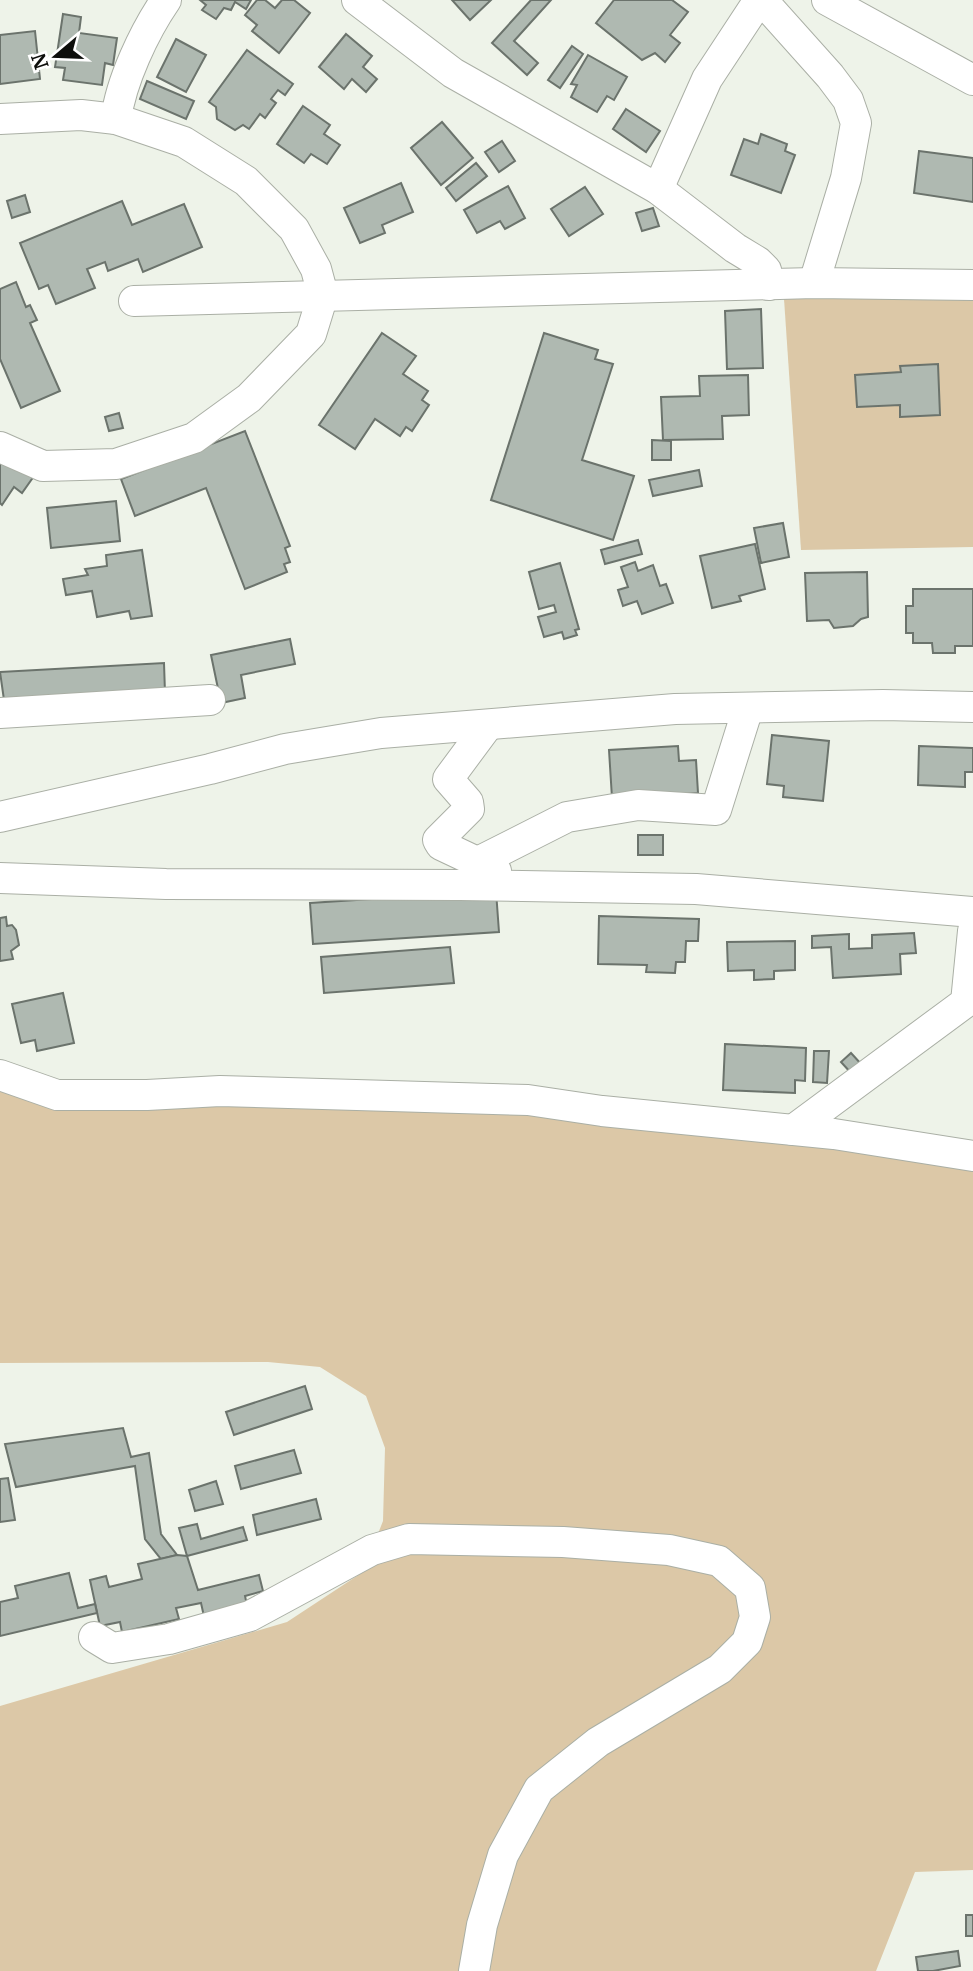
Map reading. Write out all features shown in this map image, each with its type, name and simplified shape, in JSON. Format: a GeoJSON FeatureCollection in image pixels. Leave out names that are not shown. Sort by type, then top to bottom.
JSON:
{"type":"FeatureCollection","features":[{"type":"Feature","properties":{"kind":"street"},"geometry":{"type":"LineString","coordinates":[[116,119],[119,99],[147,31],[166,0]]}},
{"type":"Feature","properties":{"kind":"street"},"geometry":{"type":"LineString","coordinates":[[357,0],[453,73],[658,189],[735,248],[758,262],[766,270],[769,285]]}},
{"type":"Feature","properties":{"kind":"street"},"geometry":{"type":"LineString","coordinates":[[658,189],[707,79],[760,0],[830,76],[848,100],[856,123],[846,178],[814,283]]}},
{"type":"Feature","properties":{"kind":"street"},"geometry":{"type":"LineString","coordinates":[[827,0],[973,80]]}},
{"type":"Feature","properties":{"kind":"street"},"geometry":{"type":"LineString","coordinates":[[0,119],[81,116],[116,119],[184,142],[246,181],[294,229],[316,269],[323,295],[311,334],[249,398],[194,438],[116,464],[43,466],[0,447]]}},
{"type":"Feature","properties":{"kind":"street"},"geometry":{"type":"LineString","coordinates":[[134,301],[814,283],[973,285]]}},
{"type":"Feature","properties":{"kind":"street"},"geometry":{"type":"LineString","coordinates":[[0,713],[210,700]]}},
{"type":"Feature","properties":{"kind":"street"},"geometry":{"type":"LineString","coordinates":[[0,817],[285,749],[381,733],[675,709],[883,705],[973,707]]}},
{"type":"Feature","properties":{"kind":"street"},"geometry":{"type":"LineString","coordinates":[[478,862],[567,817],[638,806],[716,810],[748,708]]}},
{"type":"Feature","properties":{"kind":"street"},"geometry":{"type":"LineString","coordinates":[[488,725],[448,779],[468,802],[469,809],[438,840],[442,845],[525,886]]}},
{"type":"Feature","properties":{"kind":"street"},"geometry":{"type":"LineString","coordinates":[[0,878],[166,884],[696,889],[973,912]]}},
{"type":"Feature","properties":{"kind":"street"},"geometry":{"type":"LineString","coordinates":[[793,1130],[966,1002],[973,931]]}},
{"type":"Feature","properties":{"kind":"street"},"geometry":{"type":"LineString","coordinates":[[0,1075],[57,1095],[147,1095],[220,1091],[528,1100],[602,1111],[793,1130],[973,1156]]}},
{"type":"Feature","properties":{"kind":"street"},"geometry":{"type":"LineString","coordinates":[[94,1637],[112,1648],[169,1639],[250,1616],[372,1550],[409,1539],[562,1542],[669,1550],[719,1561],[750,1588],[755,1617],[747,1642],[720,1669],[598,1742],[539,1788],[503,1855],[482,1925],[474,1971]]}},
{"type":"Feature","properties":{"kind":"shaded area"},"geometry":{"type":"Polygon","coordinates":[[[783,284],[973,285],[973,547],[801,550],[783,284]]]}},
{"type":"Feature","properties":{"kind":"shaded area"},"geometry":{"type":"Polygon","coordinates":[[[0,1075],[57,1095],[483,1098],[973,1156],[973,1870],[915,1872],[876,1971],[0,1971],[0,1706],[287,1622],[363,1572],[383,1521],[385,1448],[366,1396],[320,1367],[268,1362],[0,1363],[0,1075]]]}},
{"type":"Feature","properties":{"kind":"building"},"geometry":{"type":"Polygon","coordinates":[[[200,0],[251,0],[246,9],[235,2],[231,10],[224,8],[216,19],[202,10],[206,5],[200,0]]]}},
{"type":"Feature","properties":{"kind":"building"},"geometry":{"type":"Polygon","coordinates":[[[257,0],[265,0],[275,8],[282,0],[294,0],[310,13],[279,53],[252,31],[257,25],[245,15],[257,0]]]}},
{"type":"Feature","properties":{"kind":"building"},"geometry":{"type":"Polygon","coordinates":[[[452,0],[491,0],[470,20],[452,0]]]}},
{"type":"Feature","properties":{"kind":"building"},"geometry":{"type":"Polygon","coordinates":[[[531,0],[551,0],[514,41],[538,63],[527,75],[492,43],[531,0]]]}},
{"type":"Feature","properties":{"kind":"building"},"geometry":{"type":"Polygon","coordinates":[[[614,0],[672,0],[688,12],[670,35],[680,43],[665,62],[655,53],[642,60],[596,23],[614,0]]]}},
{"type":"Feature","properties":{"kind":"building"},"geometry":{"type":"Polygon","coordinates":[[[63,14],[81,17],[79,33],[117,38],[113,65],[105,63],[102,85],[63,80],[65,68],[55,67],[63,14]]]}},
{"type":"Feature","properties":{"kind":"building"},"geometry":{"type":"Polygon","coordinates":[[[35,31],[40,79],[0,84],[0,35],[35,31]]]}},
{"type":"Feature","properties":{"kind":"building"},"geometry":{"type":"Polygon","coordinates":[[[346,34],[372,56],[363,67],[377,79],[366,92],[352,79],[344,89],[319,67],[346,34]]]}},
{"type":"Feature","properties":{"kind":"building"},"geometry":{"type":"Polygon","coordinates":[[[176,39],[206,55],[186,92],[157,77],[176,39]]]}},
{"type":"Feature","properties":{"kind":"building"},"geometry":{"type":"Polygon","coordinates":[[[572,46],[583,54],[560,88],[548,80],[572,46]]]}},
{"type":"Feature","properties":{"kind":"building"},"geometry":{"type":"Polygon","coordinates":[[[247,50],[293,84],[285,95],[278,90],[271,99],[276,103],[265,118],[260,114],[249,129],[243,125],[235,130],[217,119],[216,107],[209,102],[247,50]]]}},
{"type":"Feature","properties":{"kind":"building"},"geometry":{"type":"Polygon","coordinates":[[[588,55],[627,77],[614,100],[607,96],[597,112],[571,97],[577,85],[571,84],[588,55]]]}},
{"type":"Feature","properties":{"kind":"building"},"geometry":{"type":"Polygon","coordinates":[[[147,81],[194,101],[186,119],[140,99],[147,81]]]}},
{"type":"Feature","properties":{"kind":"building"},"geometry":{"type":"Polygon","coordinates":[[[303,106],[330,125],[324,134],[340,145],[327,164],[311,154],[304,163],[277,144],[303,106]]]}},
{"type":"Feature","properties":{"kind":"building"},"geometry":{"type":"Polygon","coordinates":[[[626,109],[660,131],[646,152],[613,129],[626,109]]]}},
{"type":"Feature","properties":{"kind":"building"},"geometry":{"type":"Polygon","coordinates":[[[442,122],[473,158],[441,185],[411,148],[442,122]]]}},
{"type":"Feature","properties":{"kind":"building"},"geometry":{"type":"Polygon","coordinates":[[[761,134],[787,144],[785,151],[795,155],[781,193],[731,175],[744,139],[758,144],[761,134]]]}},
{"type":"Feature","properties":{"kind":"building"},"geometry":{"type":"Polygon","coordinates":[[[502,141],[515,161],[499,172],[485,152],[502,141]]]}},
{"type":"Feature","properties":{"kind":"building"},"geometry":{"type":"Polygon","coordinates":[[[919,151],[973,158],[973,202],[914,193],[919,151]]]}},
{"type":"Feature","properties":{"kind":"building"},"geometry":{"type":"Polygon","coordinates":[[[476,163],[487,176],[456,201],[446,188],[476,163]]]}},
{"type":"Feature","properties":{"kind":"building"},"geometry":{"type":"Polygon","coordinates":[[[401,183],[413,212],[382,225],[385,233],[360,243],[344,208],[401,183]]]}},
{"type":"Feature","properties":{"kind":"building"},"geometry":{"type":"Polygon","coordinates":[[[508,186],[525,218],[505,229],[500,221],[477,233],[464,210],[508,186]]]}},
{"type":"Feature","properties":{"kind":"building"},"geometry":{"type":"Polygon","coordinates":[[[585,187],[603,214],[569,236],[551,209],[585,187]]]}},
{"type":"Feature","properties":{"kind":"building"},"geometry":{"type":"Polygon","coordinates":[[[25,195],[30,212],[12,218],[7,201],[25,195]]]}},
{"type":"Feature","properties":{"kind":"building"},"geometry":{"type":"Polygon","coordinates":[[[122,201],[132,225],[184,204],[202,247],[143,272],[138,259],[108,271],[105,262],[87,269],[95,288],[56,304],[48,285],[39,289],[20,243],[122,201]]]}},
{"type":"Feature","properties":{"kind":"building"},"geometry":{"type":"Polygon","coordinates":[[[653,208],[659,226],[642,231],[636,213],[653,208]]]}},
{"type":"Feature","properties":{"kind":"building"},"geometry":{"type":"Polygon","coordinates":[[[16,282],[26,307],[30,305],[37,320],[30,323],[60,391],[21,408],[0,359],[0,289],[16,282]]]}},
{"type":"Feature","properties":{"kind":"building"},"geometry":{"type":"Polygon","coordinates":[[[761,309],[763,368],[727,369],[725,311],[761,309]]]}},
{"type":"Feature","properties":{"kind":"building"},"geometry":{"type":"Polygon","coordinates":[[[382,333],[416,356],[403,374],[428,391],[422,400],[429,405],[412,431],[406,427],[400,436],[375,419],[355,449],[319,425],[382,333]]]}},
{"type":"Feature","properties":{"kind":"building"},"geometry":{"type":"Polygon","coordinates":[[[544,333],[598,350],[595,359],[613,364],[582,460],[634,476],[613,540],[491,500],[544,333]]]}},
{"type":"Feature","properties":{"kind":"building"},"geometry":{"type":"Polygon","coordinates":[[[938,364],[940,415],[900,417],[900,405],[857,407],[855,375],[901,372],[900,366],[938,364]]]}},
{"type":"Feature","properties":{"kind":"building"},"geometry":{"type":"Polygon","coordinates":[[[748,375],[749,415],[722,416],[723,439],[663,440],[661,397],[700,396],[699,376],[748,375]]]}},
{"type":"Feature","properties":{"kind":"building"},"geometry":{"type":"Polygon","coordinates":[[[119,413],[123,428],[109,431],[105,417],[119,413]]]}},
{"type":"Feature","properties":{"kind":"building"},"geometry":{"type":"Polygon","coordinates":[[[245,431],[290,546],[285,548],[290,562],[284,564],[287,572],[245,589],[206,488],[135,516],[121,479],[245,431]]]}},
{"type":"Feature","properties":{"kind":"building"},"geometry":{"type":"Polygon","coordinates":[[[652,440],[671,441],[671,460],[652,460],[652,440]]]}},
{"type":"Feature","properties":{"kind":"building"},"geometry":{"type":"Polygon","coordinates":[[[0,453],[34,476],[22,493],[14,487],[2,505],[0,503],[0,453]]]}},
{"type":"Feature","properties":{"kind":"building"},"geometry":{"type":"Polygon","coordinates":[[[699,470],[702,486],[653,496],[649,480],[699,470]]]}},
{"type":"Feature","properties":{"kind":"building"},"geometry":{"type":"Polygon","coordinates":[[[116,501],[120,541],[51,548],[47,508],[116,501]]]}},
{"type":"Feature","properties":{"kind":"building"},"geometry":{"type":"Polygon","coordinates":[[[783,523],[789,557],[761,563],[754,528],[783,523]]]}},
{"type":"Feature","properties":{"kind":"building"},"geometry":{"type":"Polygon","coordinates":[[[638,540],[642,554],[605,564],[601,550],[638,540]]]}},
{"type":"Feature","properties":{"kind":"building"},"geometry":{"type":"Polygon","coordinates":[[[755,544],[765,589],[739,596],[741,601],[712,608],[700,556],[755,544]]]}},
{"type":"Feature","properties":{"kind":"building"},"geometry":{"type":"Polygon","coordinates":[[[142,550],[152,616],[131,619],[129,611],[97,617],[92,591],[66,595],[63,579],[88,575],[85,569],[107,566],[106,555],[142,550]]]}},
{"type":"Feature","properties":{"kind":"building"},"geometry":{"type":"Polygon","coordinates":[[[635,562],[638,571],[653,565],[660,586],[666,584],[673,603],[642,614],[637,601],[623,606],[618,590],[628,587],[621,567],[635,562]]]}},
{"type":"Feature","properties":{"kind":"building"},"geometry":{"type":"Polygon","coordinates":[[[560,563],[579,629],[575,630],[577,635],[564,639],[562,632],[544,637],[538,617],[556,612],[554,605],[539,609],[529,572],[560,563]]]}},
{"type":"Feature","properties":{"kind":"building"},"geometry":{"type":"Polygon","coordinates":[[[867,572],[868,617],[853,626],[834,628],[829,620],[807,621],[805,573],[867,572]]]}},
{"type":"Feature","properties":{"kind":"building"},"geometry":{"type":"Polygon","coordinates":[[[913,589],[973,589],[973,646],[955,646],[955,653],[933,653],[932,643],[913,643],[913,633],[906,633],[906,606],[913,606],[913,589]]]}},
{"type":"Feature","properties":{"kind":"building"},"geometry":{"type":"Polygon","coordinates":[[[290,639],[295,664],[241,675],[245,698],[221,703],[211,655],[290,639]]]}},
{"type":"Feature","properties":{"kind":"building"},"geometry":{"type":"Polygon","coordinates":[[[164,663],[165,693],[4,700],[0,672],[164,663]]]}},
{"type":"Feature","properties":{"kind":"building"},"geometry":{"type":"Polygon","coordinates":[[[772,735],[829,741],[823,801],[783,797],[784,786],[767,784],[772,735]]]}},
{"type":"Feature","properties":{"kind":"building"},"geometry":{"type":"Polygon","coordinates":[[[678,746],[679,761],[696,760],[698,793],[612,798],[609,750],[678,746]]]}},
{"type":"Feature","properties":{"kind":"building"},"geometry":{"type":"Polygon","coordinates":[[[919,746],[973,748],[973,772],[965,772],[965,787],[918,785],[919,746]]]}},
{"type":"Feature","properties":{"kind":"building"},"geometry":{"type":"Polygon","coordinates":[[[638,835],[663,835],[663,855],[638,855],[638,835]]]}},
{"type":"Feature","properties":{"kind":"building"},"geometry":{"type":"Polygon","coordinates":[[[496,891],[499,932],[313,944],[310,903],[496,891]]]}},
{"type":"Feature","properties":{"kind":"building"},"geometry":{"type":"Polygon","coordinates":[[[599,916],[699,919],[698,941],[686,941],[685,962],[676,962],[675,973],[646,972],[647,965],[598,964],[599,916]]]}},
{"type":"Feature","properties":{"kind":"building"},"geometry":{"type":"Polygon","coordinates":[[[6,917],[7,926],[12,925],[16,930],[19,945],[11,951],[13,959],[0,961],[0,918],[6,917]]]}},
{"type":"Feature","properties":{"kind":"building"},"geometry":{"type":"Polygon","coordinates":[[[914,933],[916,953],[900,954],[901,974],[833,978],[831,947],[812,948],[812,936],[849,934],[849,949],[872,948],[872,935],[914,933]]]}},
{"type":"Feature","properties":{"kind":"building"},"geometry":{"type":"Polygon","coordinates":[[[795,941],[795,970],[774,971],[774,979],[754,980],[754,970],[728,971],[727,942],[795,941]]]}},
{"type":"Feature","properties":{"kind":"building"},"geometry":{"type":"Polygon","coordinates":[[[450,947],[454,983],[324,993],[321,957],[450,947]]]}},
{"type":"Feature","properties":{"kind":"building"},"geometry":{"type":"Polygon","coordinates":[[[63,993],[74,1043],[37,1051],[35,1040],[21,1043],[12,1004],[63,993]]]}},
{"type":"Feature","properties":{"kind":"building"},"geometry":{"type":"Polygon","coordinates":[[[725,1044],[806,1048],[805,1081],[795,1080],[795,1093],[723,1090],[725,1044]]]}},
{"type":"Feature","properties":{"kind":"building"},"geometry":{"type":"Polygon","coordinates":[[[814,1051],[829,1051],[827,1083],[813,1082],[814,1051]]]}},
{"type":"Feature","properties":{"kind":"building"},"geometry":{"type":"Polygon","coordinates":[[[851,1053],[862,1065],[852,1074],[841,1062],[851,1053]]]}},
{"type":"Feature","properties":{"kind":"building"},"geometry":{"type":"Polygon","coordinates":[[[305,1386],[312,1409],[234,1435],[226,1412],[305,1386]]]}},
{"type":"Feature","properties":{"kind":"building"},"geometry":{"type":"Polygon","coordinates":[[[123,1428],[131,1457],[149,1453],[161,1534],[177,1555],[161,1559],[145,1539],[135,1466],[16,1487],[5,1444],[123,1428]]]}},
{"type":"Feature","properties":{"kind":"building"},"geometry":{"type":"Polygon","coordinates":[[[294,1450],[301,1473],[241,1489],[235,1466],[294,1450]]]}},
{"type":"Feature","properties":{"kind":"building"},"geometry":{"type":"Polygon","coordinates":[[[8,1478],[15,1520],[0,1522],[0,1479],[8,1478]]]}},
{"type":"Feature","properties":{"kind":"building"},"geometry":{"type":"Polygon","coordinates":[[[216,1481],[223,1504],[195,1511],[189,1490],[216,1481]]]}},
{"type":"Feature","properties":{"kind":"building"},"geometry":{"type":"Polygon","coordinates":[[[316,1499],[321,1519],[257,1535],[253,1515],[316,1499]]]}},
{"type":"Feature","properties":{"kind":"building"},"geometry":{"type":"Polygon","coordinates":[[[197,1524],[201,1539],[243,1527],[247,1540],[187,1556],[179,1528],[197,1524]]]}},
{"type":"Feature","properties":{"kind":"building"},"geometry":{"type":"Polygon","coordinates":[[[177,1555],[187,1556],[198,1590],[259,1575],[263,1591],[245,1596],[248,1610],[205,1621],[201,1603],[176,1608],[179,1619],[122,1632],[120,1622],[100,1626],[90,1580],[106,1576],[109,1587],[142,1579],[138,1564],[177,1555]]]}},
{"type":"Feature","properties":{"kind":"building"},"geometry":{"type":"Polygon","coordinates":[[[69,1573],[78,1608],[95,1604],[97,1613],[0,1636],[0,1602],[18,1598],[15,1586],[69,1573]]]}},
{"type":"Feature","properties":{"kind":"building"},"geometry":{"type":"Polygon","coordinates":[[[966,1915],[973,1915],[973,1936],[966,1936],[966,1915]]]}},
{"type":"Feature","properties":{"kind":"building"},"geometry":{"type":"Polygon","coordinates":[[[958,1951],[960,1966],[918,1971],[916,1957],[958,1951]]]}}]}
